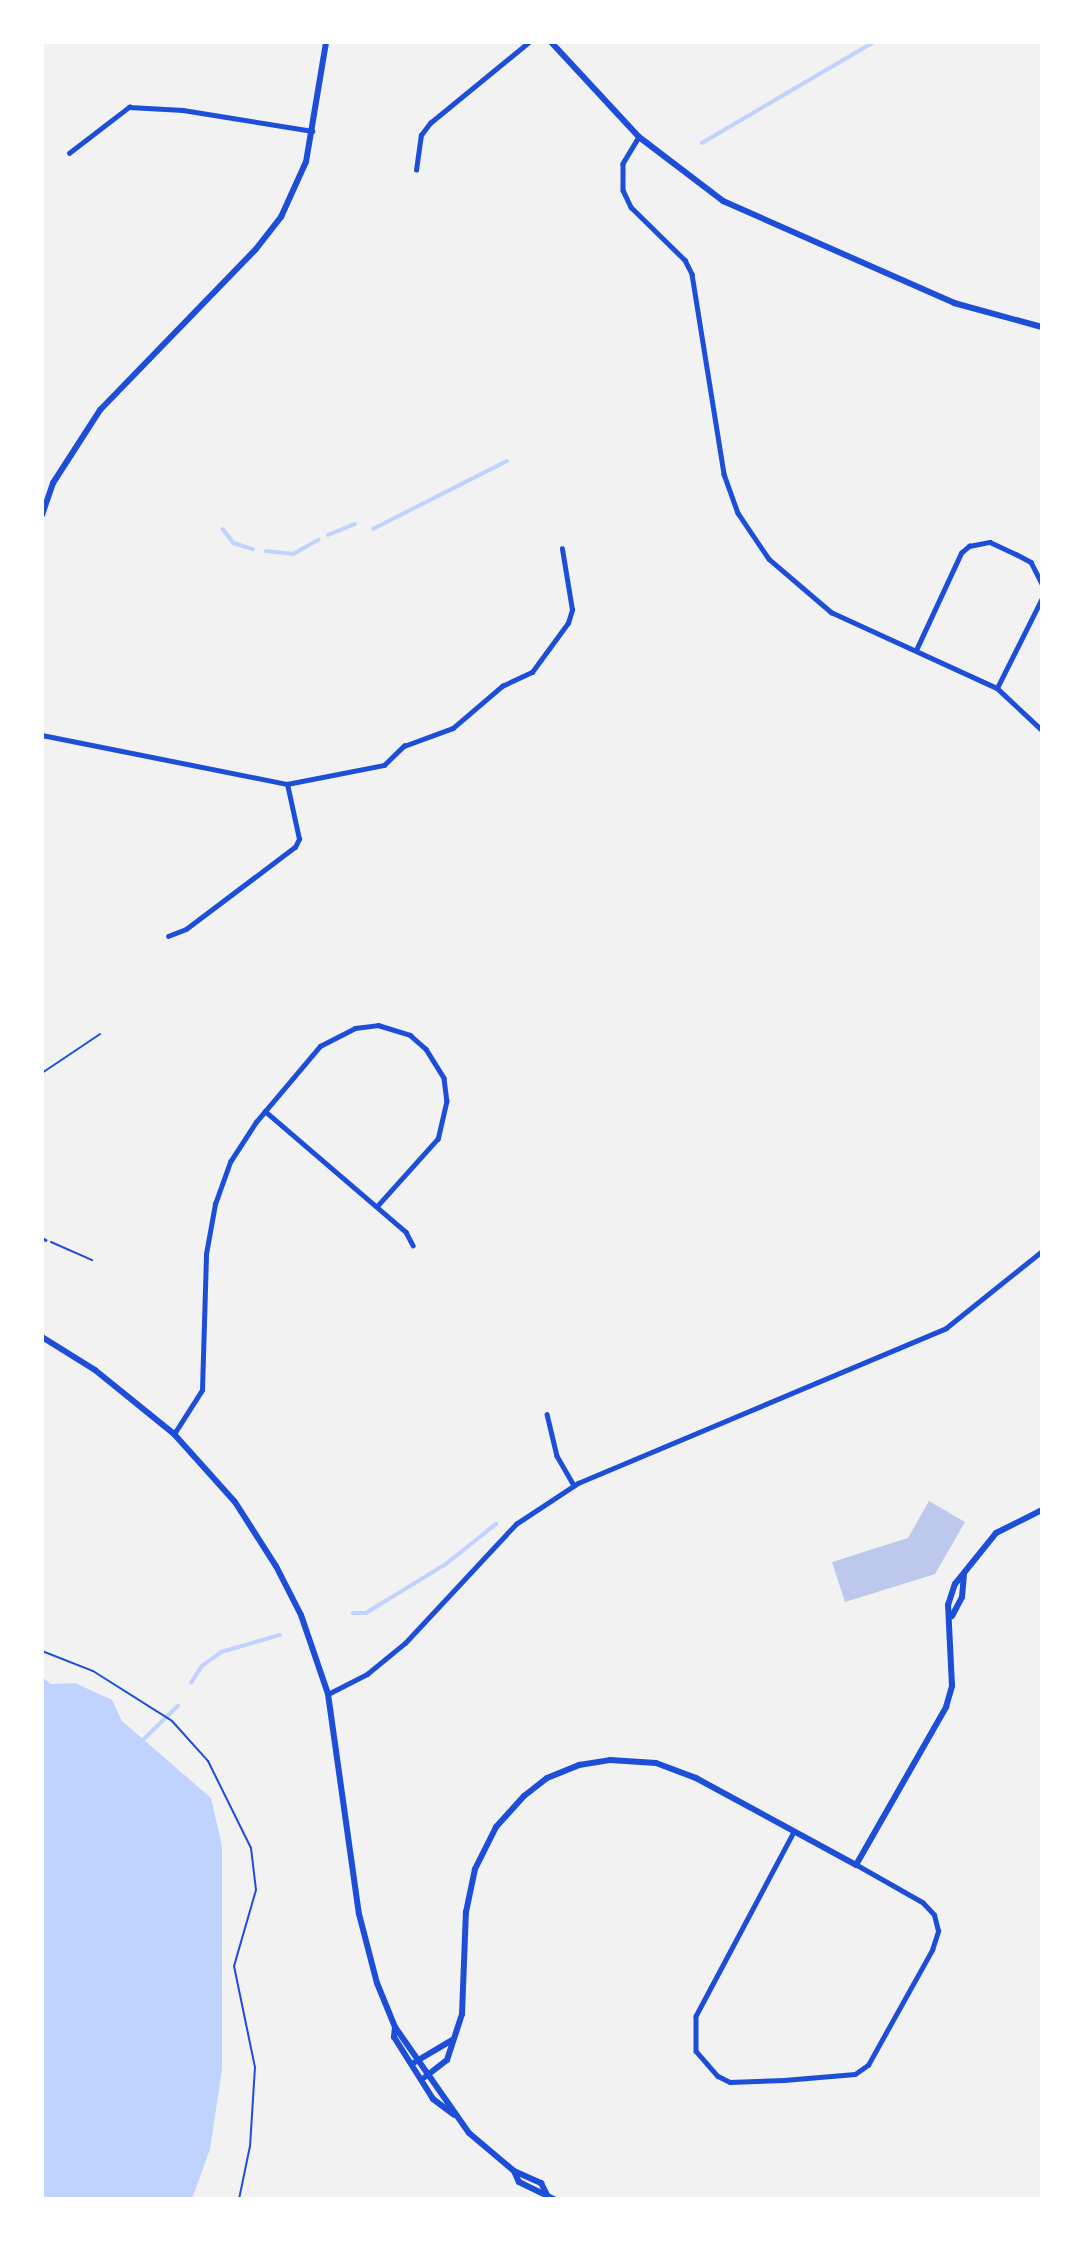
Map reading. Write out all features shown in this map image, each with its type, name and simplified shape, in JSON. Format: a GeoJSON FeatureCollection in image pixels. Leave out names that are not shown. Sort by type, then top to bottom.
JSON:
{"type":"FeatureCollection","features":[{"type":"Feature","properties":{"kind":"street"},"geometry":{"type":"LineString","coordinates":[[42,515],[53,483],[100,410],[257,249],[281,217],[295,193],[312,131],[326,42]]}},
{"type":"Feature","properties":{"kind":"street"},"geometry":{"type":"LineString","coordinates":[[416,170],[421,135],[430,123],[529,42]]}},
{"type":"Feature","properties":{"kind":"street"},"geometry":{"type":"LineString","coordinates":[[551,42],[639,137],[723,201],[765,222],[954,303],[1042,327]]}},
{"type":"Feature","properties":{"kind":"street"},"geometry":{"type":"LineString","coordinates":[[69,153],[129,107],[183,110],[312,131]]}},
{"type":"Feature","properties":{"kind":"street"},"geometry":{"type":"LineString","coordinates":[[639,137],[623,164],[623,190],[631,207],[685,260],[692,274],[724,474],[738,513],[769,559],[831,612],[917,648],[997,688],[1042,730]]}},
{"type":"Feature","properties":{"kind":"street"},"geometry":{"type":"LineString","coordinates":[[917,648],[961,553],[969,546],[990,542],[1016,554],[1031,562],[1042,584]]}},
{"type":"Feature","properties":{"kind":"street"},"geometry":{"type":"LineString","coordinates":[[42,735],[287,784],[384,765],[404,746],[453,728],[502,686],[532,672],[568,623],[572,610],[562,549]]}},
{"type":"Feature","properties":{"kind":"street"},"geometry":{"type":"LineString","coordinates":[[997,688],[1042,598]]}},
{"type":"Feature","properties":{"kind":"street"},"geometry":{"type":"LineString","coordinates":[[168,936],[186,929],[295,847],[299,839],[287,784]]}},
{"type":"Feature","properties":{"kind":"street"},"geometry":{"type":"LineString","coordinates":[[174,1434],[202,1390],[206,1254],[215,1204],[230,1162],[265,1111],[333,1037],[378,1025],[410,1035],[426,1049],[444,1078],[447,1101],[443,1128],[430,1149],[377,1208]]}},
{"type":"Feature","properties":{"kind":"street"},"geometry":{"type":"LineString","coordinates":[[265,1111],[377,1208],[413,1245]]}},
{"type":"Feature","properties":{"kind":"street"},"geometry":{"type":"LineString","coordinates":[[328,1694],[367,1674],[413,1634],[500,1539],[574,1486],[946,1328],[1042,1251]]}},
{"type":"Feature","properties":{"kind":"street"},"geometry":{"type":"LineString","coordinates":[[42,1337],[95,1370],[174,1434],[235,1502],[276,1566],[300,1615],[328,1694],[359,1914],[377,1983],[395,2027],[430,2074],[453,2115],[514,2171],[541,2183],[551,2197]]}},
{"type":"Feature","properties":{"kind":"street"},"geometry":{"type":"LineString","coordinates":[[547,1414],[557,1456],[574,1486]]}},
{"type":"Feature","properties":{"kind":"street"},"geometry":{"type":"LineString","coordinates":[[856,1865],[946,1707],[952,1686],[950,1593],[996,1533],[1042,1510]]}},
{"type":"Feature","properties":{"kind":"street"},"geometry":{"type":"LineString","coordinates":[[951,1616],[962,1597],[964,1574]]}},
{"type":"Feature","properties":{"kind":"street"},"geometry":{"type":"LineString","coordinates":[[421,2080],[447,2060],[462,2014],[466,1912],[475,1869],[503,1819],[547,1778],[594,1762],[656,1763],[696,1778],[856,1865],[922,1903],[934,1915],[937,1931],[932,1951],[867,2065],[855,2074],[730,2082],[718,2076],[696,2051],[696,2015],[794,1832]]}},
{"type":"Feature","properties":{"kind":"street"},"geometry":{"type":"LineString","coordinates":[[395,2027],[394,2037],[411,2065],[447,2114],[453,2115]]}},
{"type":"Feature","properties":{"kind":"street"},"geometry":{"type":"LineString","coordinates":[[411,2065],[452,2040]]}},
{"type":"Feature","properties":{"kind":"street"},"geometry":{"type":"LineString","coordinates":[[514,2171],[519,2182],[551,2197]]}},
{"type":"Feature","properties":{"kind":"path"},"geometry":{"type":"LineString","coordinates":[[42,1073],[100,1034]]}},
{"type":"Feature","properties":{"kind":"path"},"geometry":{"type":"LineString","coordinates":[[44,1239],[92,1260]]}},
{"type":"Feature","properties":{"kind":"path"},"geometry":{"type":"LineString","coordinates":[[42,1651],[93,1671],[172,1721],[208,1760],[222,1785],[230,1812],[251,1848],[256,1890],[234,1966],[238,2003],[255,2067],[250,2146],[239,2199]]}},
{"type":"Feature","properties":{"kind":"water"},"geometry":{"type":"Polygon","coordinates":[[[42,1677],[51,1684],[75,1683],[112,1700],[122,1721],[211,1798],[222,1846],[222,2069],[210,2149],[192,2199],[42,2199],[42,1677]]]}},
{"type":"Feature","properties":{"kind":"building"},"geometry":{"type":"Polygon","coordinates":[[[929,1501],[965,1522],[935,1574],[845,1602],[832,1562],[908,1538],[929,1501]]]}},
{"type":"Feature","properties":{"kind":"waterway"},"geometry":{"type":"LineString","coordinates":[[702,143],[874,42]]}},
{"type":"Feature","properties":{"kind":"waterway"},"geometry":{"type":"LineString","coordinates":[[373,529],[507,461]]}},
{"type":"Feature","properties":{"kind":"waterway"},"geometry":{"type":"LineString","coordinates":[[328,535],[355,524]]}},
{"type":"Feature","properties":{"kind":"waterway"},"geometry":{"type":"LineString","coordinates":[[223,529],[234,543],[253,549]]}},
{"type":"Feature","properties":{"kind":"waterway"},"geometry":{"type":"LineString","coordinates":[[266,551],[293,554],[318,540]]}},
{"type":"Feature","properties":{"kind":"waterway"},"geometry":{"type":"LineString","coordinates":[[353,1613],[366,1613],[446,1564],[496,1524]]}},
{"type":"Feature","properties":{"kind":"waterway"},"geometry":{"type":"LineString","coordinates":[[191,1683],[202,1666],[221,1652],[280,1635]]}},
{"type":"Feature","properties":{"kind":"waterway"},"geometry":{"type":"LineString","coordinates":[[143,1740],[178,1706]]}}]}
